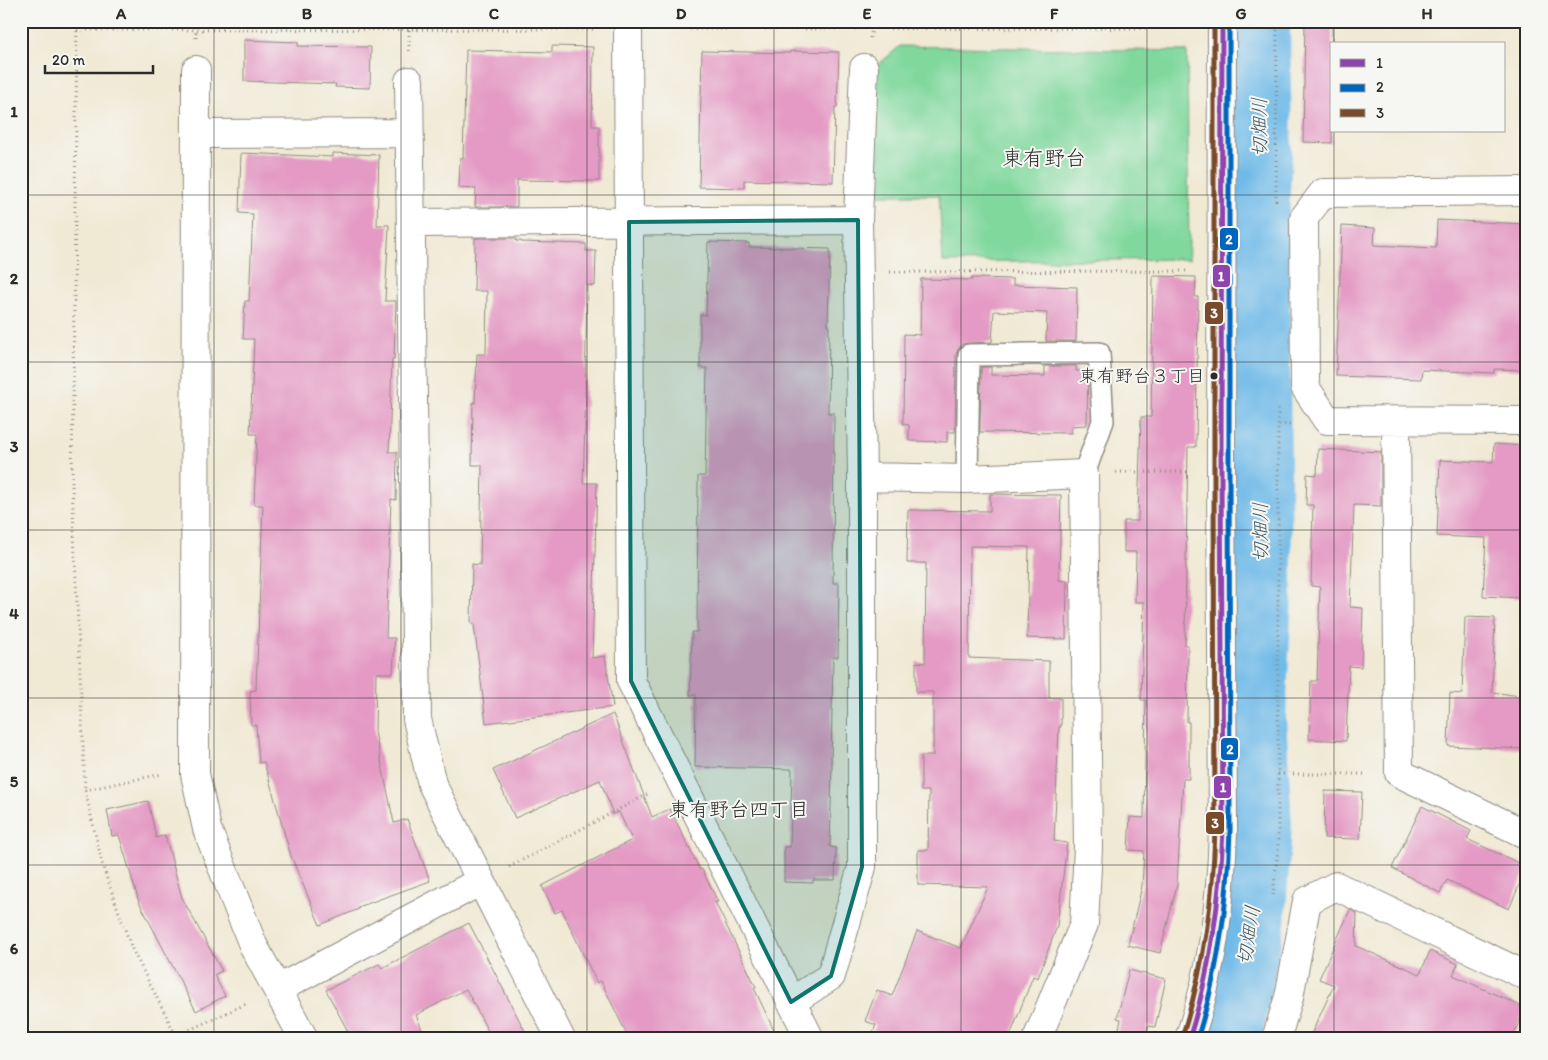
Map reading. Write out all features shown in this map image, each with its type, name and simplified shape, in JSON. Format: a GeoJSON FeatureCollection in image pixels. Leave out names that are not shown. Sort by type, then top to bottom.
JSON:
{"type":"FeatureCollection","features":[{"type":"Feature","properties":{"kind":"street"},"geometry":{"type":"LineString","coordinates":[[628,21],[631,680],[810,1039]]}},
{"type":"Feature","properties":{"kind":"street"},"geometry":{"type":"LineString","coordinates":[[1189,1039],[1202,998],[1215,941],[1222,880],[1222,21]]}},
{"type":"Feature","properties":{"kind":"street"},"geometry":{"type":"LineString","coordinates":[[791,1002],[831,976],[862,866],[862,477],[858,220],[864,68]]}},
{"type":"Feature","properties":{"kind":"street"},"geometry":{"type":"LineString","coordinates":[[196,70],[194,768],[207,828],[253,944],[304,1039]]}},
{"type":"Feature","properties":{"kind":"street"},"geometry":{"type":"LineString","coordinates":[[409,80],[417,719],[432,784],[561,1039]]}},
{"type":"Feature","properties":{"kind":"street"},"geometry":{"type":"LineString","coordinates":[[196,134],[409,133]]}},
{"type":"Feature","properties":{"kind":"street"},"geometry":{"type":"LineString","coordinates":[[1527,191],[1324,193],[1304,218],[1305,387],[1327,420],[1527,421]]}},
{"type":"Feature","properties":{"kind":"street"},"geometry":{"type":"LineString","coordinates":[[411,224],[858,220]]}},
{"type":"Feature","properties":{"kind":"street"},"geometry":{"type":"LineString","coordinates":[[1396,421],[1398,773],[1523,833],[1527,832]]}},
{"type":"Feature","properties":{"kind":"street"},"geometry":{"type":"LineString","coordinates":[[862,477],[967,479],[1084,474],[1088,848],[1084,924],[1037,1039]]}},
{"type":"Feature","properties":{"kind":"street"},"geometry":{"type":"LineString","coordinates":[[278,989],[481,881]]}},
{"type":"Feature","properties":{"kind":"street"},"geometry":{"type":"LineString","coordinates":[[1276,1039],[1289,997],[1308,901],[1336,886],[1527,976]]}},
{"type":"Feature","properties":{"kind":"lane"},"geometry":{"type":"LineString","coordinates":[[967,479],[969,355],[1099,353],[1103,421],[1084,474]]}},
{"type":"Feature","properties":{"kind":"path"},"geometry":{"type":"LineString","coordinates":[[77,21],[72,485],[84,790],[104,867],[132,949],[177,1037],[278,989]]}},
{"type":"Feature","properties":{"kind":"path"},"geometry":{"type":"LineString","coordinates":[[1276,208],[1277,21]]}},
{"type":"Feature","properties":{"kind":"path"},"geometry":{"type":"LineString","coordinates":[[860,271],[1222,271]]}},
{"type":"Feature","properties":{"kind":"path"},"geometry":{"type":"LineString","coordinates":[[1273,898],[1278,849],[1278,405]]}},
{"type":"Feature","properties":{"kind":"path"},"geometry":{"type":"LineString","coordinates":[[1084,474],[1221,470]]}},
{"type":"Feature","properties":{"kind":"path"},"geometry":{"type":"LineString","coordinates":[[84,790],[194,768]]}},
{"type":"Feature","properties":{"kind":"path"},"geometry":{"type":"LineString","coordinates":[[1278,774],[1398,773]]}},
{"type":"Feature","properties":{"kind":"path"},"geometry":{"type":"LineString","coordinates":[[481,881],[680,778]]}},
{"type":"Feature","properties":{"kind":"highlighted area"},"geometry":{"type":"Polygon","coordinates":[[[858,220],[862,867],[831,976],[791,1002],[631,681],[629,222],[858,220]]]}},
{"type":"Feature","properties":{"kind":"green space"},"geometry":{"type":"Polygon","coordinates":[[[900,46],[1187,51],[1189,259],[943,262],[939,195],[876,195],[872,70],[900,46]]]}},
{"type":"Feature","properties":{"kind":"building"},"geometry":{"type":"Polygon","coordinates":[[[1305,21],[1332,21],[1332,42],[1330,42],[1330,132],[1332,132],[1332,143],[1303,142],[1305,21]]]}},
{"type":"Feature","properties":{"kind":"building"},"geometry":{"type":"Polygon","coordinates":[[[244,40],[298,42],[298,46],[371,47],[370,88],[335,87],[336,84],[244,81],[244,40]]]}},
{"type":"Feature","properties":{"kind":"building"},"geometry":{"type":"Polygon","coordinates":[[[552,46],[593,47],[592,126],[599,126],[599,181],[517,180],[517,207],[475,207],[476,189],[459,188],[460,158],[463,158],[466,50],[552,52],[552,46]]]}},
{"type":"Feature","properties":{"kind":"building"},"geometry":{"type":"Polygon","coordinates":[[[702,51],[839,52],[833,182],[744,180],[744,188],[699,187],[702,51]]]}},
{"type":"Feature","properties":{"kind":"building"},"geometry":{"type":"Polygon","coordinates":[[[241,153],[333,157],[333,153],[379,155],[377,225],[389,225],[385,301],[396,301],[389,452],[397,452],[396,500],[391,499],[386,638],[395,638],[393,673],[376,673],[375,732],[394,823],[407,819],[430,881],[358,907],[359,909],[320,925],[291,856],[264,762],[259,763],[256,725],[251,725],[250,691],[256,690],[263,505],[254,505],[257,434],[250,434],[254,339],[243,339],[245,301],[249,301],[253,214],[239,213],[241,153]]]}},
{"type":"Feature","properties":{"kind":"building"},"geometry":{"type":"Polygon","coordinates":[[[1437,220],[1527,224],[1527,370],[1494,369],[1494,373],[1422,370],[1421,379],[1336,376],[1342,226],[1375,228],[1374,245],[1436,248],[1437,220]]]}},
{"type":"Feature","properties":{"kind":"building"},"geometry":{"type":"Polygon","coordinates":[[[475,238],[516,238],[516,241],[521,242],[586,244],[586,251],[596,251],[595,286],[587,285],[583,483],[597,483],[592,658],[605,656],[613,707],[486,723],[474,624],[471,624],[472,564],[480,565],[482,465],[472,465],[473,403],[475,403],[477,354],[486,354],[487,291],[474,291],[475,238]]]}},
{"type":"Feature","properties":{"kind":"building"},"geometry":{"type":"Polygon","coordinates":[[[708,242],[749,243],[749,247],[830,249],[828,413],[834,413],[833,583],[839,583],[838,657],[833,657],[831,763],[830,847],[836,848],[835,880],[813,880],[813,883],[784,882],[784,847],[790,847],[792,769],[695,767],[696,695],[690,695],[692,632],[697,632],[698,476],[705,476],[707,368],[700,368],[700,315],[706,315],[708,242]]]}},
{"type":"Feature","properties":{"kind":"building"},"geometry":{"type":"Polygon","coordinates":[[[1153,276],[1196,277],[1195,297],[1198,297],[1196,447],[1188,447],[1185,645],[1188,645],[1187,722],[1189,722],[1189,779],[1183,779],[1177,885],[1160,953],[1128,945],[1142,886],[1144,851],[1128,850],[1130,817],[1144,818],[1146,700],[1141,700],[1144,602],[1135,602],[1136,552],[1124,552],[1124,521],[1138,521],[1141,417],[1151,417],[1153,276]]]}},
{"type":"Feature","properties":{"kind":"building"},"geometry":{"type":"Polygon","coordinates":[[[972,278],[1013,279],[1013,285],[1077,287],[1076,341],[1046,341],[1047,313],[994,311],[992,342],[962,344],[956,355],[955,432],[947,432],[947,442],[909,441],[909,425],[903,424],[904,334],[920,335],[921,279],[972,280],[972,278]]]}},
{"type":"Feature","properties":{"kind":"building"},"geometry":{"type":"Polygon","coordinates":[[[1045,366],[1076,366],[1076,371],[1088,371],[1087,425],[1071,426],[1071,433],[980,432],[981,367],[991,367],[991,375],[1045,376],[1045,366]]]}},
{"type":"Feature","properties":{"kind":"building"},"geometry":{"type":"Polygon","coordinates":[[[1494,444],[1527,446],[1527,512],[1526,527],[1524,527],[1521,598],[1483,596],[1486,538],[1437,536],[1440,460],[1493,462],[1494,444]]]}},
{"type":"Feature","properties":{"kind":"building"},"geometry":{"type":"Polygon","coordinates":[[[1318,449],[1381,452],[1381,506],[1354,505],[1350,607],[1363,608],[1361,667],[1349,666],[1346,741],[1309,739],[1311,681],[1317,681],[1320,587],[1311,586],[1313,505],[1306,505],[1307,474],[1317,475],[1318,449]]]}},
{"type":"Feature","properties":{"kind":"building"},"geometry":{"type":"Polygon","coordinates":[[[990,494],[1061,495],[1059,580],[1067,581],[1066,639],[1027,638],[1029,547],[970,546],[969,658],[1049,661],[1049,698],[1061,698],[1054,841],[1067,843],[1057,926],[1038,978],[1033,976],[1009,1039],[870,1039],[876,1025],[865,1021],[877,990],[892,996],[917,931],[961,948],[988,887],[918,885],[918,850],[928,850],[929,791],[921,791],[921,756],[933,756],[933,692],[916,692],[916,662],[925,663],[926,563],[907,563],[908,510],[990,511],[990,494]]]}},
{"type":"Feature","properties":{"kind":"building"},"geometry":{"type":"Polygon","coordinates":[[[1465,617],[1495,618],[1492,692],[1527,697],[1527,749],[1448,746],[1450,693],[1462,694],[1465,617]]]}},
{"type":"Feature","properties":{"kind":"building"},"geometry":{"type":"Polygon","coordinates":[[[613,714],[652,817],[670,809],[718,902],[715,902],[756,987],[754,988],[778,1039],[629,1039],[601,981],[597,983],[562,910],[555,913],[542,886],[632,840],[619,812],[613,814],[600,780],[515,818],[493,770],[613,714]]]}},
{"type":"Feature","properties":{"kind":"building"},"geometry":{"type":"Polygon","coordinates":[[[1325,791],[1362,792],[1360,839],[1324,838],[1325,791]]]}},
{"type":"Feature","properties":{"kind":"building"},"geometry":{"type":"Polygon","coordinates":[[[148,801],[156,838],[165,835],[182,898],[222,971],[214,975],[225,996],[196,1011],[139,902],[119,835],[112,836],[107,810],[148,801]]]}},
{"type":"Feature","properties":{"kind":"building"},"geometry":{"type":"Polygon","coordinates":[[[1422,806],[1471,831],[1467,839],[1527,867],[1509,909],[1447,880],[1440,893],[1392,868],[1422,806]]]}},
{"type":"Feature","properties":{"kind":"building"},"geometry":{"type":"Polygon","coordinates":[[[1350,910],[1357,913],[1356,946],[1420,974],[1430,951],[1458,964],[1453,975],[1525,1008],[1512,1039],[1309,1039],[1334,985],[1319,979],[1350,910]]]}},
{"type":"Feature","properties":{"kind":"building"},"geometry":{"type":"Polygon","coordinates":[[[469,923],[529,1039],[492,1039],[466,989],[416,1015],[426,1039],[352,1039],[326,990],[379,964],[382,968],[469,923]]]}},
{"type":"Feature","properties":{"kind":"building"},"geometry":{"type":"Polygon","coordinates":[[[1129,970],[1166,979],[1155,1027],[1148,1026],[1145,1039],[1117,1039],[1121,1019],[1117,1018],[1129,970]]]}},
{"type":"Feature","properties":{"kind":"waterway","name":"切畑川"},"geometry":{"type":"LineString","coordinates":[[1228,1039],[1253,921],[1260,827],[1254,717],[1260,595],[1257,215],[1260,151],[1258,21]]}},
{"type":"Feature","properties":{"kind":"transit line","name":"3"},"geometry":{"type":"LineString","coordinates":[[1182,1037],[1196,986],[1206,935],[1212,883],[1215,830],[1214,21]]}},
{"type":"Feature","properties":{"kind":"transit line","name":"1"},"geometry":{"type":"LineString","coordinates":[[1189,1039],[1209,962],[1220,883],[1223,830],[1221,470],[1222,21]]}},
{"type":"Feature","properties":{"kind":"transit line","name":"2"},"geometry":{"type":"LineString","coordinates":[[1197,1039],[1217,962],[1227,883],[1230,830],[1229,21]]}},
{"type":"Feature","properties":{"kind":"place","name":"東有野台３丁目"},"geometry":{"type":"Point","coordinates":[1214,376]}},
{"type":"Feature","properties":{"kind":"district","name":"東有野台"},"geometry":{"type":"Point","coordinates":[1044,157]}},
{"type":"Feature","properties":{"kind":"district","name":"東有野台四丁目"},"geometry":{"type":"Point","coordinates":[739,809]}}]}
